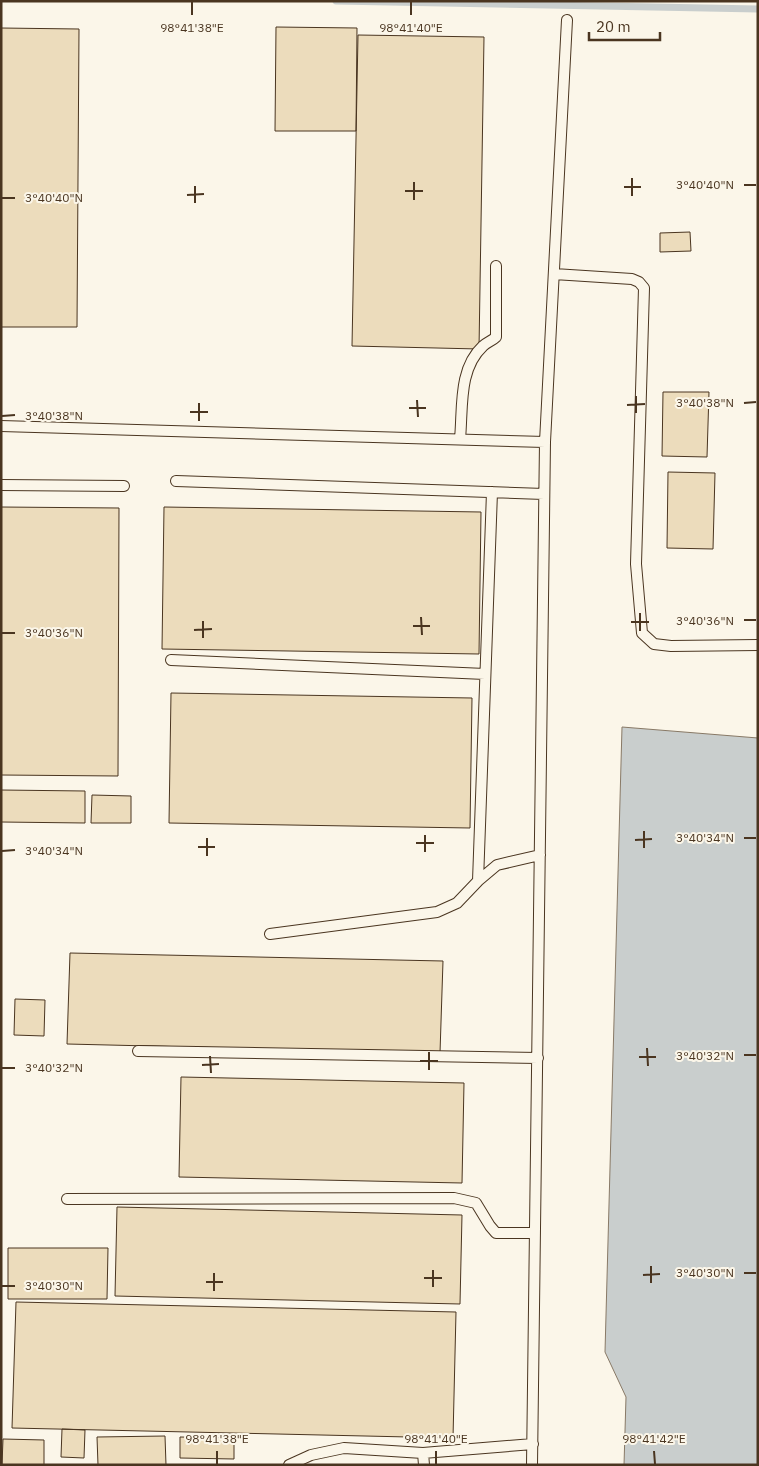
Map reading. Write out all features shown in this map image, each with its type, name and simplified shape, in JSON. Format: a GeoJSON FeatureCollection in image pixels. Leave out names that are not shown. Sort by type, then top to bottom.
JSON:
{"type":"FeatureCollection","features":[{"type":"Feature","properties":{"kind":"lane"},"geometry":{"type":"LineString","coordinates":[[532,1465],[545,442],[567,20]]}},
{"type":"Feature","properties":{"kind":"lane"},"geometry":{"type":"LineString","coordinates":[[460,439],[466,373],[473,357],[485,344],[496,337],[496,266]]}},
{"type":"Feature","properties":{"kind":"lane"},"geometry":{"type":"LineString","coordinates":[[554,274],[632,279],[639,282],[644,288],[636,564],[642,633],[654,644],[671,646],[758,645]]}},
{"type":"Feature","properties":{"kind":"lane"},"geometry":{"type":"LineString","coordinates":[[1,426],[545,442]]}},
{"type":"Feature","properties":{"kind":"lane"},"geometry":{"type":"LineString","coordinates":[[176,481],[544,494]]}},
{"type":"Feature","properties":{"kind":"lane"},"geometry":{"type":"LineString","coordinates":[[1,485],[124,486]]}},
{"type":"Feature","properties":{"kind":"lane"},"geometry":{"type":"LineString","coordinates":[[478,881],[492,492]]}},
{"type":"Feature","properties":{"kind":"lane"},"geometry":{"type":"LineString","coordinates":[[171,660],[485,674]]}},
{"type":"Feature","properties":{"kind":"lane"},"geometry":{"type":"LineString","coordinates":[[270,934],[437,912],[457,904],[478,881],[497,865],[540,855]]}},
{"type":"Feature","properties":{"kind":"lane"},"geometry":{"type":"LineString","coordinates":[[138,1051],[538,1058]]}},
{"type":"Feature","properties":{"kind":"lane"},"geometry":{"type":"LineString","coordinates":[[67,1198],[454,1198],[476,1203],[490,1226],[496,1232],[535,1233]]}},
{"type":"Feature","properties":{"kind":"lane"},"geometry":{"type":"LineString","coordinates":[[289,1465],[311,1455],[344,1448],[423,1453],[533,1444]]}},
{"type":"Feature","properties":{"kind":"lane"},"geometry":{"type":"LineString","coordinates":[[423,1453],[424,1465]]}},
{"type":"Feature","properties":{"kind":"shaded area"},"geometry":{"type":"Polygon","coordinates":[[[622,727],[758,738],[758,1465],[624,1465],[626,1397],[605,1352],[622,727]]]}},
{"type":"Feature","properties":{"kind":"building"},"geometry":{"type":"Polygon","coordinates":[[[276,27],[357,28],[356,131],[275,131],[276,27]]]}},
{"type":"Feature","properties":{"kind":"building"},"geometry":{"type":"Polygon","coordinates":[[[1,28],[79,29],[77,327],[1,327],[1,28]]]}},
{"type":"Feature","properties":{"kind":"building"},"geometry":{"type":"Polygon","coordinates":[[[358,35],[484,37],[479,349],[352,346],[358,35]]]}},
{"type":"Feature","properties":{"kind":"building"},"geometry":{"type":"Polygon","coordinates":[[[690,232],[691,251],[660,252],[660,233],[690,232]]]}},
{"type":"Feature","properties":{"kind":"building"},"geometry":{"type":"Polygon","coordinates":[[[663,392],[709,392],[707,457],[662,456],[663,392]]]}},
{"type":"Feature","properties":{"kind":"building"},"geometry":{"type":"Polygon","coordinates":[[[668,472],[715,473],[713,549],[667,548],[668,472]]]}},
{"type":"Feature","properties":{"kind":"building"},"geometry":{"type":"Polygon","coordinates":[[[1,507],[119,508],[118,776],[1,775],[1,507]]]}},
{"type":"Feature","properties":{"kind":"building"},"geometry":{"type":"Polygon","coordinates":[[[164,507],[481,512],[479,654],[162,649],[164,507]]]}},
{"type":"Feature","properties":{"kind":"building"},"geometry":{"type":"Polygon","coordinates":[[[171,693],[472,698],[470,828],[169,823],[171,693]]]}},
{"type":"Feature","properties":{"kind":"building"},"geometry":{"type":"Polygon","coordinates":[[[1,790],[85,791],[85,823],[1,822],[1,790]]]}},
{"type":"Feature","properties":{"kind":"building"},"geometry":{"type":"Polygon","coordinates":[[[92,795],[131,796],[131,823],[91,823],[92,795]]]}},
{"type":"Feature","properties":{"kind":"building"},"geometry":{"type":"Polygon","coordinates":[[[70,953],[443,961],[440,1053],[67,1044],[70,953]]]}},
{"type":"Feature","properties":{"kind":"building"},"geometry":{"type":"Polygon","coordinates":[[[15,999],[45,1000],[44,1036],[14,1035],[15,999]]]}},
{"type":"Feature","properties":{"kind":"building"},"geometry":{"type":"Polygon","coordinates":[[[181,1077],[464,1083],[462,1183],[179,1177],[181,1077]]]}},
{"type":"Feature","properties":{"kind":"building"},"geometry":{"type":"Polygon","coordinates":[[[117,1207],[462,1215],[460,1304],[115,1296],[117,1207]]]}},
{"type":"Feature","properties":{"kind":"building"},"geometry":{"type":"Polygon","coordinates":[[[8,1248],[108,1248],[107,1299],[8,1299],[8,1248]]]}},
{"type":"Feature","properties":{"kind":"building"},"geometry":{"type":"Polygon","coordinates":[[[16,1302],[456,1312],[453,1438],[12,1428],[16,1302]]]}},
{"type":"Feature","properties":{"kind":"building"},"geometry":{"type":"Polygon","coordinates":[[[62,1429],[85,1430],[84,1458],[61,1457],[62,1429]]]}},
{"type":"Feature","properties":{"kind":"building"},"geometry":{"type":"Polygon","coordinates":[[[165,1436],[166,1465],[98,1465],[97,1437],[165,1436]]]}},
{"type":"Feature","properties":{"kind":"building"},"geometry":{"type":"Polygon","coordinates":[[[180,1437],[234,1438],[234,1459],[180,1458],[180,1437]]]}},
{"type":"Feature","properties":{"kind":"building"},"geometry":{"type":"Polygon","coordinates":[[[3,1439],[44,1440],[44,1465],[2,1465],[3,1439]]]}},
{"type":"Feature","properties":{"kind":"waterway"},"geometry":{"type":"LineString","coordinates":[[336,1],[758,9]]}}]}
